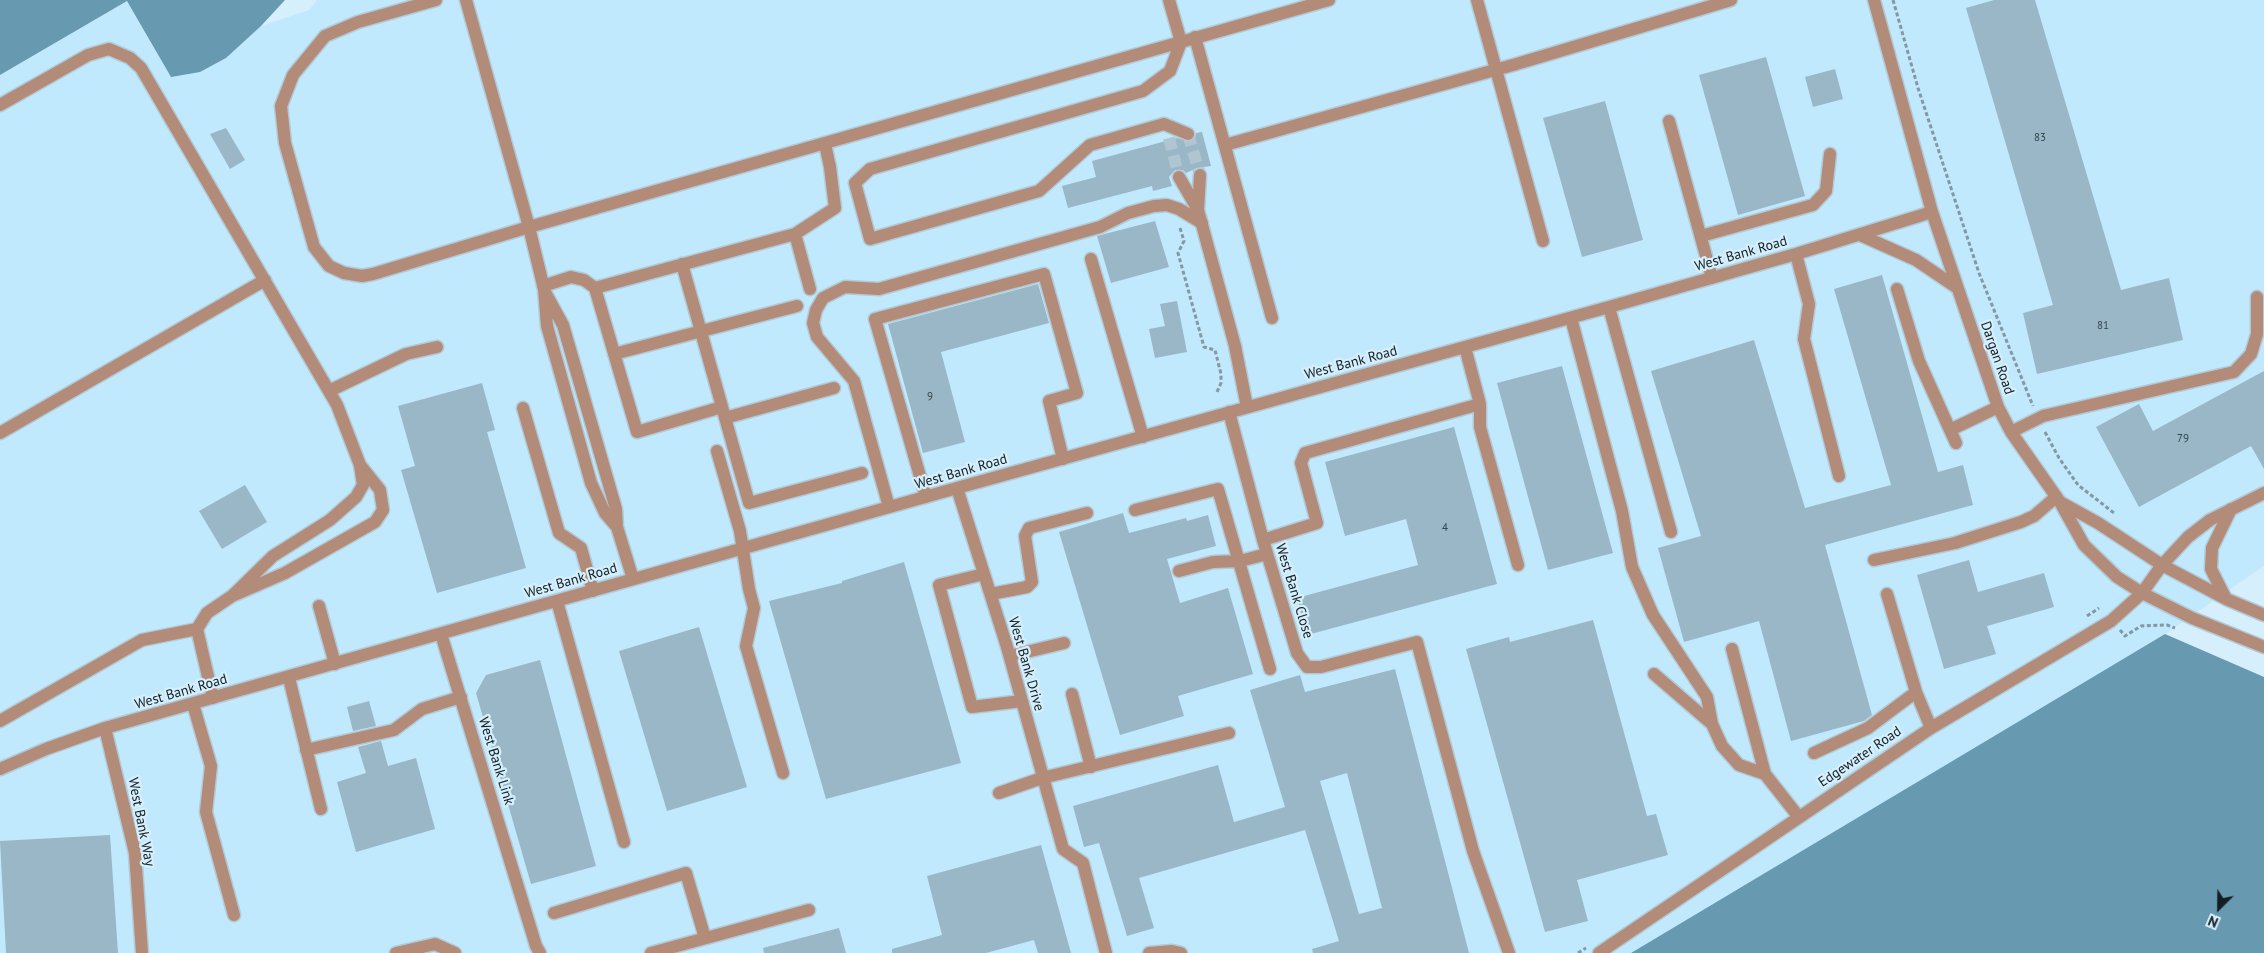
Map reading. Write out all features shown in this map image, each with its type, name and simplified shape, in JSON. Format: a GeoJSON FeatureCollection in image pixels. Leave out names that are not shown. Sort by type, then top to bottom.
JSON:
{"type":"FeatureCollection","features":[{"type":"Feature","properties":{"kind":"street"},"geometry":{"type":"LineString","coordinates":[[436,0],[358,22],[325,36],[293,75],[281,106],[285,143],[314,247],[329,266],[344,273],[362,276],[1329,0]]}},
{"type":"Feature","properties":{"kind":"street"},"geometry":{"type":"LineString","coordinates":[[466,0],[529,227],[543,288],[563,325],[616,509],[617,526],[633,579]]}},
{"type":"Feature","properties":{"kind":"street"},"geometry":{"type":"LineString","coordinates":[[1169,0],[1181,42],[1170,71],[1143,91],[870,169],[856,183],[870,239],[1039,191],[1090,145],[1164,124],[1188,134]]}},
{"type":"Feature","properties":{"kind":"street"},"geometry":{"type":"LineString","coordinates":[[1476,0],[1543,241]]}},
{"type":"Feature","properties":{"kind":"street"},"geometry":{"type":"LineString","coordinates":[[1225,145],[1496,70],[1731,0]]}},
{"type":"Feature","properties":{"kind":"street","name":"Dargan Road"},"geometry":{"type":"LineString","coordinates":[[1874,0],[1932,212],[1998,407],[2011,432],[2058,499],[2084,545],[2116,577],[2142,593],[2199,622],[2264,647]]}},
{"type":"Feature","properties":{"kind":"street"},"geometry":{"type":"LineString","coordinates":[[1195,38],[1272,318]]}},
{"type":"Feature","properties":{"kind":"street"},"geometry":{"type":"LineString","coordinates":[[0,105],[88,55],[109,49],[130,58],[141,68],[337,405],[360,465],[363,485],[356,497],[330,520],[273,556],[232,596],[207,613],[197,629],[213,698]]}},
{"type":"Feature","properties":{"kind":"street"},"geometry":{"type":"LineString","coordinates":[[1669,122],[1712,278]]}},
{"type":"Feature","properties":{"kind":"street"},"geometry":{"type":"LineString","coordinates":[[1164,124],[1169,138]]}},
{"type":"Feature","properties":{"kind":"street"},"geometry":{"type":"LineString","coordinates":[[595,288],[795,234],[835,208],[825,144]]}},
{"type":"Feature","properties":{"kind":"street"},"geometry":{"type":"LineString","coordinates":[[1701,236],[1813,205],[1826,192],[1830,154]]}},
{"type":"Feature","properties":{"kind":"street"},"geometry":{"type":"LineString","coordinates":[[1200,175],[1200,216]]}},
{"type":"Feature","properties":{"kind":"street"},"geometry":{"type":"LineString","coordinates":[[1179,177],[1200,216],[1235,346],[1247,407]]}},
{"type":"Feature","properties":{"kind":"street"},"geometry":{"type":"LineString","coordinates":[[889,507],[854,381],[817,337],[813,323],[816,310],[823,298],[845,288],[878,289],[887,287],[1100,226],[1128,213],[1154,206],[1167,205],[1200,216]]}},
{"type":"Feature","properties":{"kind":"street","name":"West Bank Road"},"geometry":{"type":"LineString","coordinates":[[0,768],[46,749],[106,728],[289,678],[889,507],[1571,318],[1796,254],[1932,212]]}},
{"type":"Feature","properties":{"kind":"street"},"geometry":{"type":"LineString","coordinates":[[795,234],[810,289]]}},
{"type":"Feature","properties":{"kind":"street"},"geometry":{"type":"LineString","coordinates":[[1860,234],[1916,260],[1956,287]]}},
{"type":"Feature","properties":{"kind":"street"},"geometry":{"type":"LineString","coordinates":[[1796,254],[1808,304],[1804,339],[1839,476]]}},
{"type":"Feature","properties":{"kind":"street"},"geometry":{"type":"LineString","coordinates":[[1091,259],[1143,437]]}},
{"type":"Feature","properties":{"kind":"street"},"geometry":{"type":"LineString","coordinates":[[682,264],[749,504],[862,472]]}},
{"type":"Feature","properties":{"kind":"street"},"geometry":{"type":"LineString","coordinates":[[926,497],[875,319],[1044,274],[1077,393],[1049,402],[1063,459]]}},
{"type":"Feature","properties":{"kind":"street"},"geometry":{"type":"LineString","coordinates":[[543,288],[571,278],[584,280],[595,288],[637,432],[834,388]]}},
{"type":"Feature","properties":{"kind":"street"},"geometry":{"type":"LineString","coordinates":[[0,433],[265,280]]}},
{"type":"Feature","properties":{"kind":"street"},"geometry":{"type":"LineString","coordinates":[[1897,289],[1919,361],[1956,443]]}},
{"type":"Feature","properties":{"kind":"street"},"geometry":{"type":"LineString","coordinates":[[2011,432],[2038,418],[2234,372],[2251,354],[2257,334],[2257,298]]}},
{"type":"Feature","properties":{"kind":"street"},"geometry":{"type":"LineString","coordinates":[[614,354],[797,306]]}},
{"type":"Feature","properties":{"kind":"street"},"geometry":{"type":"LineString","coordinates":[[1609,307],[1671,532]]}},
{"type":"Feature","properties":{"kind":"street"},"geometry":{"type":"LineString","coordinates":[[1571,318],[1622,511],[1632,568],[1653,615],[1707,697],[1712,724],[1722,746],[1739,765],[1765,774]]}},
{"type":"Feature","properties":{"kind":"street"},"geometry":{"type":"LineString","coordinates":[[329,391],[406,354],[437,347]]}},
{"type":"Feature","properties":{"kind":"street"},"geometry":{"type":"LineString","coordinates":[[1465,347],[1480,404],[1480,427],[1518,565]]}},
{"type":"Feature","properties":{"kind":"street"},"geometry":{"type":"LineString","coordinates":[[1263,540],[1317,523],[1301,463],[1305,453],[1480,404]]}},
{"type":"Feature","properties":{"kind":"street"},"geometry":{"type":"LineString","coordinates":[[1950,430],[1998,407]]}},
{"type":"Feature","properties":{"kind":"street"},"geometry":{"type":"LineString","coordinates":[[523,408],[559,533],[581,548],[593,591]]}},
{"type":"Feature","properties":{"kind":"street","name":"West Bank Close"},"geometry":{"type":"LineString","coordinates":[[1229,412],[1263,540],[1297,653],[1307,666],[1321,667],[1417,642],[1474,850],[1509,953]]}},
{"type":"Feature","properties":{"kind":"street"},"geometry":{"type":"LineString","coordinates":[[717,451],[740,531],[754,608],[746,646],[783,773]]}},
{"type":"Feature","properties":{"kind":"street"},"geometry":{"type":"LineString","coordinates":[[232,596],[285,574],[376,522],[383,510],[380,490],[360,465]]}},
{"type":"Feature","properties":{"kind":"street","name":"West Bank Drive"},"geometry":{"type":"LineString","coordinates":[[957,488],[1010,656],[1062,850],[1083,863],[1106,953]]}},
{"type":"Feature","properties":{"kind":"street"},"geometry":{"type":"LineString","coordinates":[[1135,510],[1218,489],[1270,669]]}},
{"type":"Feature","properties":{"kind":"street","name":"Edgewater Road"},"geometry":{"type":"LineString","coordinates":[[1599,953],[1798,816],[1931,728],[2111,621],[2142,593],[2162,565],[2188,537],[2210,520],[2264,493]]}},
{"type":"Feature","properties":{"kind":"street"},"geometry":{"type":"LineString","coordinates":[[1874,560],[1955,543],[2021,522],[2034,516],[2058,499]]}},
{"type":"Feature","properties":{"kind":"street","name":"Dargan Road"},"geometry":{"type":"LineString","coordinates":[[2058,499],[2162,565],[2264,615]]}},
{"type":"Feature","properties":{"kind":"street"},"geometry":{"type":"LineString","coordinates":[[2226,598],[2211,569],[2212,548],[2232,509]]}},
{"type":"Feature","properties":{"kind":"street"},"geometry":{"type":"LineString","coordinates":[[991,594],[1027,587],[1032,582],[1025,536],[1029,528],[1087,513]]}},
{"type":"Feature","properties":{"kind":"street"},"geometry":{"type":"LineString","coordinates":[[1179,571],[1213,562],[1240,561],[1267,554]]}},
{"type":"Feature","properties":{"kind":"street"},"geometry":{"type":"LineString","coordinates":[[984,574],[939,585],[972,707],[1022,701]]}},
{"type":"Feature","properties":{"kind":"street"},"geometry":{"type":"LineString","coordinates":[[1888,594],[1916,692],[1931,728]]}},
{"type":"Feature","properties":{"kind":"street"},"geometry":{"type":"LineString","coordinates":[[557,601],[624,842]]}},
{"type":"Feature","properties":{"kind":"street"},"geometry":{"type":"LineString","coordinates":[[320,606],[335,664]]}},
{"type":"Feature","properties":{"kind":"street"},"geometry":{"type":"LineString","coordinates":[[0,721],[142,640],[197,629]]}},
{"type":"Feature","properties":{"kind":"street","name":"West Bank Link"},"geometry":{"type":"LineString","coordinates":[[441,634],[540,953]]}},
{"type":"Feature","properties":{"kind":"street"},"geometry":{"type":"LineString","coordinates":[[1010,656],[1064,643]]}},
{"type":"Feature","properties":{"kind":"street"},"geometry":{"type":"LineString","coordinates":[[1732,649],[1765,774],[1798,816]]}},
{"type":"Feature","properties":{"kind":"street"},"geometry":{"type":"LineString","coordinates":[[1654,674],[1712,724]]}},
{"type":"Feature","properties":{"kind":"street"},"geometry":{"type":"LineString","coordinates":[[289,678],[320,809]]}},
{"type":"Feature","properties":{"kind":"street"},"geometry":{"type":"LineString","coordinates":[[1814,753],[1868,728],[1916,692]]}},
{"type":"Feature","properties":{"kind":"street"},"geometry":{"type":"LineString","coordinates":[[1072,694],[1091,767]]}},
{"type":"Feature","properties":{"kind":"street"},"geometry":{"type":"LineString","coordinates":[[306,750],[394,730],[422,709],[461,697]]}},
{"type":"Feature","properties":{"kind":"street"},"geometry":{"type":"LineString","coordinates":[[193,704],[211,766],[206,812],[234,915]]}},
{"type":"Feature","properties":{"kind":"street","name":"West Bank Way"},"geometry":{"type":"LineString","coordinates":[[106,728],[135,853],[142,953]]}},
{"type":"Feature","properties":{"kind":"street"},"geometry":{"type":"LineString","coordinates":[[999,793],[1042,778],[1229,733]]}},
{"type":"Feature","properties":{"kind":"street"},"geometry":{"type":"LineString","coordinates":[[554,913],[686,873],[705,938]]}},
{"type":"Feature","properties":{"kind":"street"},"geometry":{"type":"LineString","coordinates":[[652,953],[809,910]]}},
{"type":"Feature","properties":{"kind":"street"},"geometry":{"type":"LineString","coordinates":[[396,953],[435,944],[455,953]]}},
{"type":"Feature","properties":{"kind":"street"},"geometry":{"type":"LineString","coordinates":[[1149,953],[1172,951],[1181,953]]}},
{"type":"Feature","properties":{"kind":"path"},"geometry":{"type":"LineString","coordinates":[[1893,0],[1918,88],[1979,273],[2038,418],[2059,458],[2078,485],[2117,516]]}},
{"type":"Feature","properties":{"kind":"path"},"geometry":{"type":"LineString","coordinates":[[1178,224],[1184,241],[1178,253],[1204,347],[1215,350],[1222,374],[1217,392]]}},
{"type":"Feature","properties":{"kind":"path"},"geometry":{"type":"LineString","coordinates":[[2111,621],[2125,636],[2141,626],[2167,625],[2176,629]]}},
{"type":"Feature","properties":{"kind":"shaded area"},"geometry":{"type":"Polygon","coordinates":[[[0,0],[285,0],[261,26],[226,58],[200,72],[171,77],[127,1],[0,75],[0,0]]]}},
{"type":"Feature","properties":{"kind":"shaded area"},"geometry":{"type":"Polygon","coordinates":[[[317,0],[2264,0],[2264,566],[2165,634],[1631,953],[0,953],[0,75],[127,1],[200,71],[225,58],[261,26],[309,10],[317,0]]]}},
{"type":"Feature","properties":{"kind":"shaded area"},"geometry":{"type":"Polygon","coordinates":[[[2165,634],[2264,677],[2264,953],[1631,953],[2165,634]]]}},
{"type":"Feature","properties":{"kind":"building"},"geometry":{"type":"Polygon","coordinates":[[[1994,0],[2035,0],[2121,290],[2169,278],[2183,340],[2037,374],[2023,313],[2053,305],[1966,8],[1994,0]]]}},
{"type":"Feature","properties":{"kind":"building"},"geometry":{"type":"Polygon","coordinates":[[[1766,57],[1805,196],[1738,215],[1699,75],[1766,57]]]}},
{"type":"Feature","properties":{"kind":"building"},"geometry":{"type":"Polygon","coordinates":[[[1835,69],[1843,99],[1813,107],[1805,77],[1835,69]]]}},
{"type":"Feature","properties":{"kind":"building"},"geometry":{"type":"Polygon","coordinates":[[[1605,101],[1643,240],[1582,257],[1543,118],[1605,101]]]}},
{"type":"Feature","properties":{"kind":"building"},"geometry":{"type":"Polygon","coordinates":[[[226,128],[245,160],[230,169],[210,134],[226,128]]]}},
{"type":"Feature","properties":{"kind":"building"},"geometry":{"type":"Polygon","coordinates":[[[1202,132],[1211,166],[1197,168],[1186,173],[1183,170],[1175,170],[1169,177],[1172,186],[1153,191],[1152,186],[1068,208],[1062,186],[1096,177],[1092,161],[1177,138],[1190,142],[1195,138],[1196,133],[1202,132]]]}},
{"type":"Feature","properties":{"kind":"building"},"geometry":{"type":"Polygon","coordinates":[[[1155,221],[1169,267],[1111,283],[1097,236],[1155,221]]]}},
{"type":"Feature","properties":{"kind":"building"},"geometry":{"type":"Polygon","coordinates":[[[1882,275],[1938,472],[1963,465],[1973,505],[1825,545],[1872,715],[1864,721],[1791,741],[1759,621],[1684,642],[1658,548],[1701,536],[1651,371],[1754,340],[1805,508],[1891,485],[1834,289],[1882,275]]]}},
{"type":"Feature","properties":{"kind":"building"},"geometry":{"type":"Polygon","coordinates":[[[1038,284],[1049,323],[941,352],[965,442],[923,453],[888,324],[1038,284]]]}},
{"type":"Feature","properties":{"kind":"building"},"geometry":{"type":"Polygon","coordinates":[[[1177,301],[1187,352],[1155,358],[1149,329],[1165,326],[1160,304],[1177,301]]]}},
{"type":"Feature","properties":{"kind":"building"},"geometry":{"type":"Polygon","coordinates":[[[1562,366],[1613,553],[1548,570],[1497,383],[1562,366]]]}},
{"type":"Feature","properties":{"kind":"building"},"geometry":{"type":"Polygon","coordinates":[[[2264,371],[2264,469],[2251,446],[2139,507],[2096,427],[2139,404],[2153,431],[2264,371]]]}},
{"type":"Feature","properties":{"kind":"building"},"geometry":{"type":"Polygon","coordinates":[[[482,383],[495,430],[487,432],[526,568],[437,593],[401,470],[415,466],[398,406],[482,383]]]}},
{"type":"Feature","properties":{"kind":"building"},"geometry":{"type":"Polygon","coordinates":[[[1454,427],[1497,584],[1307,635],[1297,598],[1418,565],[1406,519],[1345,536],[1325,462],[1454,427]]]}},
{"type":"Feature","properties":{"kind":"building"},"geometry":{"type":"Polygon","coordinates":[[[245,485],[267,522],[222,549],[199,511],[245,485]]]}},
{"type":"Feature","properties":{"kind":"building"},"geometry":{"type":"Polygon","coordinates":[[[1123,513],[1129,533],[1186,518],[1187,521],[1208,515],[1216,546],[1167,559],[1180,603],[1228,588],[1253,674],[1178,696],[1184,716],[1120,735],[1059,532],[1123,513]]]}},
{"type":"Feature","properties":{"kind":"building"},"geometry":{"type":"Polygon","coordinates":[[[1969,560],[1978,592],[2044,573],[2054,607],[1987,626],[1996,654],[1944,669],[1917,575],[1969,560]]]}},
{"type":"Feature","properties":{"kind":"building"},"geometry":{"type":"Polygon","coordinates":[[[904,562],[961,763],[826,799],[769,601],[842,583],[842,581],[904,562]]]}},
{"type":"Feature","properties":{"kind":"building"},"geometry":{"type":"Polygon","coordinates":[[[1593,620],[1647,816],[1656,814],[1668,855],[1577,880],[1588,921],[1545,932],[1466,649],[1509,637],[1510,642],[1593,620]]]}},
{"type":"Feature","properties":{"kind":"building"},"geometry":{"type":"Polygon","coordinates":[[[699,627],[747,787],[667,811],[619,651],[699,627]]]}},
{"type":"Feature","properties":{"kind":"building"},"geometry":{"type":"Polygon","coordinates":[[[540,660],[596,866],[531,884],[476,693],[486,675],[540,660]]]}},
{"type":"Feature","properties":{"kind":"building"},"geometry":{"type":"Polygon","coordinates":[[[1395,669],[1469,953],[1313,953],[1312,949],[1339,941],[1305,830],[1139,878],[1154,928],[1127,936],[1099,843],[1084,847],[1073,806],[1218,765],[1234,822],[1285,807],[1250,690],[1300,675],[1305,692],[1395,669]],[[1347,773],[1320,781],[1359,914],[1382,908],[1347,773]]]}},
{"type":"Feature","properties":{"kind":"building"},"geometry":{"type":"Polygon","coordinates":[[[369,701],[376,726],[353,731],[347,707],[369,701]]]}},
{"type":"Feature","properties":{"kind":"building"},"geometry":{"type":"Polygon","coordinates":[[[381,741],[388,766],[416,758],[435,829],[356,852],[337,782],[366,773],[358,747],[381,741]]]}},
{"type":"Feature","properties":{"kind":"building"},"geometry":{"type":"Polygon","coordinates":[[[110,835],[118,953],[6,953],[0,841],[110,835]]]}},
{"type":"Feature","properties":{"kind":"building"},"geometry":{"type":"Polygon","coordinates":[[[1041,845],[1071,953],[1038,953],[1034,940],[986,953],[892,953],[892,949],[942,935],[927,876],[1041,845]]]}},
{"type":"Feature","properties":{"kind":"building"},"geometry":{"type":"Polygon","coordinates":[[[839,928],[846,953],[764,953],[763,948],[839,928]]]}},
{"type":"Feature","properties":{"kind":"tunnel"},"geometry":{"type":"LineString","coordinates":[[1188,134],[1200,175]]}},
{"type":"Feature","properties":{"kind":"tunnel"},"geometry":{"type":"LineString","coordinates":[[1169,138],[1179,177]]}}]}
